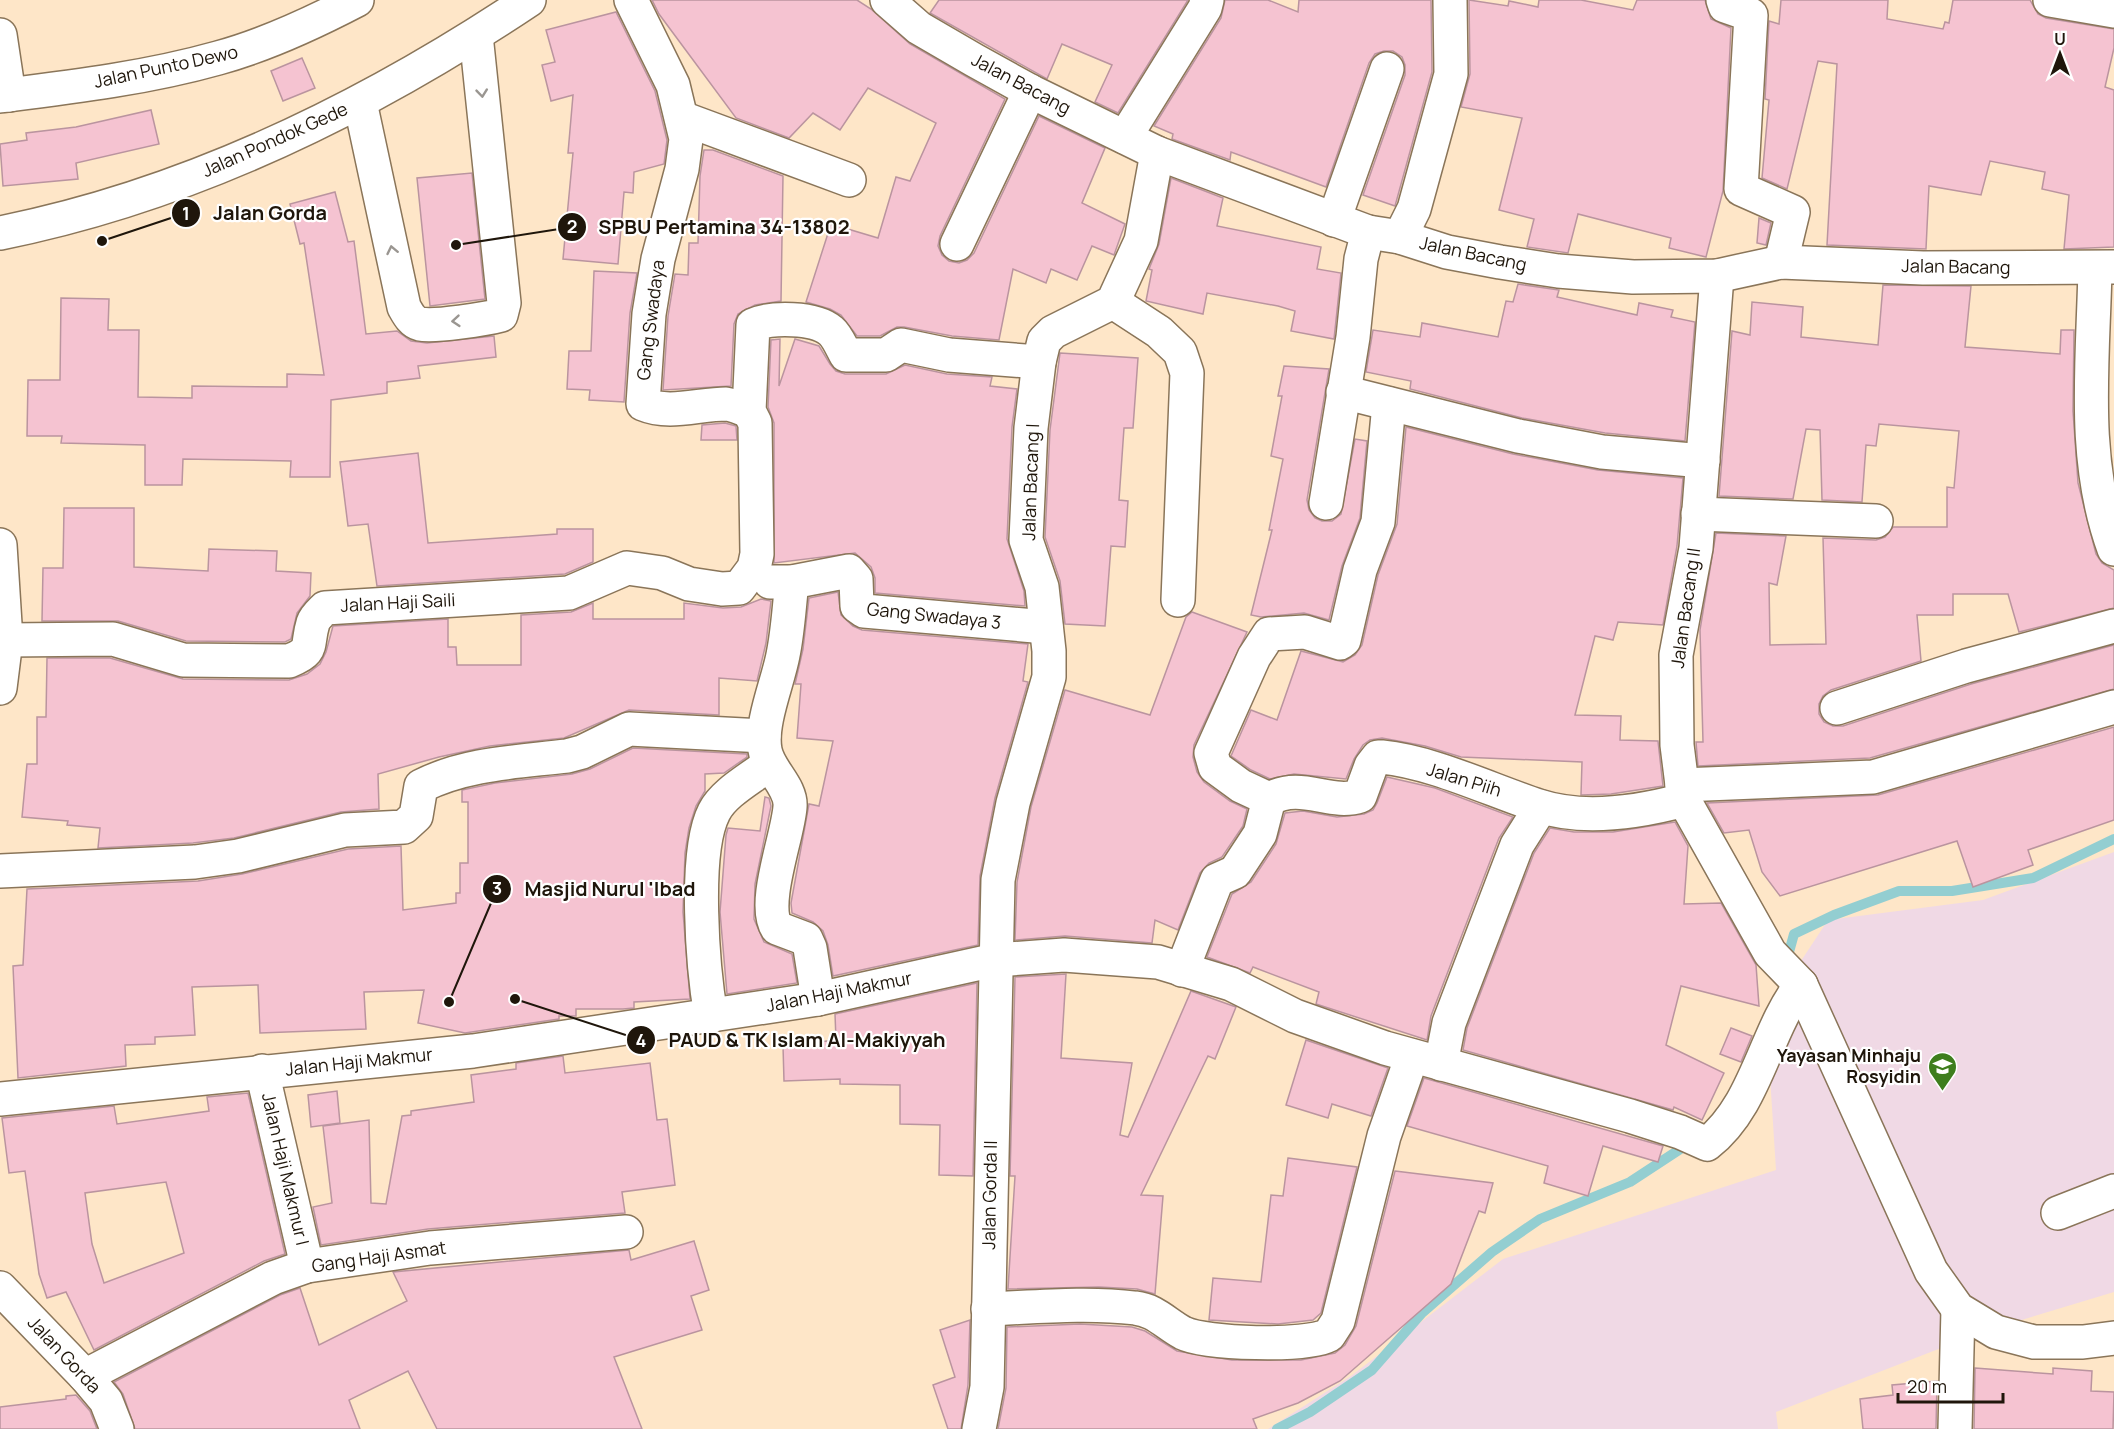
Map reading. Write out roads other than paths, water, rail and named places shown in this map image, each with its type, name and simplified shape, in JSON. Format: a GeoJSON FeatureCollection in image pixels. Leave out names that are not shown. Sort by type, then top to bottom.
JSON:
{"type":"FeatureCollection","features":[{"type":"Feature","properties":{"kind":"street","name":"Jalan Punto Dewo"},"geometry":{"type":"LineString","coordinates":[[4,95],[86,84],[217,58],[272,40],[357,0]]}},
{"type":"Feature","properties":{"kind":"street","name":"Jalan Pondok Gede"},"geometry":{"type":"LineString","coordinates":[[0,233],[96,209],[186,178],[270,144],[360,102],[436,61],[529,0]]}},
{"type":"Feature","properties":{"kind":"street","name":"Gang Swadaya"},"geometry":{"type":"LineString","coordinates":[[631,0],[673,85],[686,139],[682,170],[657,259],[649,314],[644,404],[652,407],[687,408],[728,404],[749,411]]}},
{"type":"Feature","properties":{"kind":"street","name":"Jalan Bacang"},"geometry":{"type":"LineString","coordinates":[[887,0],[919,27],[1030,91],[1157,153],[1368,232],[1400,237],[1447,252],[1558,271],[1633,277],[1717,276],[1781,262],[1923,268],[2104,268]]}},
{"type":"Feature","properties":{"kind":"street"},"geometry":{"type":"LineString","coordinates":[[1125,137],[1158,88],[1205,8],[1207,0]]}},
{"type":"Feature","properties":{"kind":"street"},"geometry":{"type":"LineString","coordinates":[[1400,237],[1414,209],[1451,74],[1450,0]]}},
{"type":"Feature","properties":{"kind":"street"},"geometry":{"type":"LineString","coordinates":[[1723,0],[1725,6],[1751,15],[1741,189],[1793,212],[1781,262]]}},
{"type":"Feature","properties":{"kind":"street"},"geometry":{"type":"LineString","coordinates":[[2050,0],[2114,11]]}},
{"type":"Feature","properties":{"kind":"street"},"geometry":{"type":"LineString","coordinates":[[0,35],[4,95]]}},
{"type":"Feature","properties":{"kind":"street"},"geometry":{"type":"LineString","coordinates":[[360,102],[404,307],[410,318],[420,324],[486,319],[501,315],[504,303],[476,35]]}},
{"type":"Feature","properties":{"kind":"street"},"geometry":{"type":"LineString","coordinates":[[1334,220],[1387,69]]}},
{"type":"Feature","properties":{"kind":"street"},"geometry":{"type":"LineString","coordinates":[[957,244],[1030,91]]}},
{"type":"Feature","properties":{"kind":"street"},"geometry":{"type":"LineString","coordinates":[[682,118],[849,180]]}},
{"type":"Feature","properties":{"kind":"street"},"geometry":{"type":"LineString","coordinates":[[1157,153],[1141,241],[1113,302],[1159,332],[1180,352],[1187,373],[1178,600]]}},
{"type":"Feature","properties":{"kind":"street"},"geometry":{"type":"LineString","coordinates":[[1326,503],[1342,392],[1353,337],[1361,259],[1368,232]]}},
{"type":"Feature","properties":{"kind":"street"},"geometry":{"type":"LineString","coordinates":[[2104,268],[2090,349],[2092,442],[2104,522],[2114,549]]}},
{"type":"Feature","properties":{"kind":"street","name":"Jalan Bacang II"},"geometry":{"type":"LineString","coordinates":[[1717,276],[1696,548],[1676,656],[1677,746],[1683,792],[1770,953],[1798,982],[1930,1271],[1958,1309]]}},
{"type":"Feature","properties":{"kind":"street","name":"Jalan Bacang I"},"geometry":{"type":"LineString","coordinates":[[995,960],[998,880],[1013,803],[1049,676],[1041,586],[1026,540],[1031,428],[1039,362],[1044,341],[1053,332],[1113,302]]}},
{"type":"Feature","properties":{"kind":"street"},"geometry":{"type":"LineString","coordinates":[[745,582],[754,568],[757,554],[754,423],[749,411],[750,338],[753,326],[765,320],[791,319],[825,328],[832,331],[846,355],[886,355],[901,345],[949,355],[1039,362]]}},
{"type":"Feature","properties":{"kind":"street"},"geometry":{"type":"LineString","coordinates":[[1342,392],[1518,436],[1602,452],[1703,461]]}},
{"type":"Feature","properties":{"kind":"street"},"geometry":{"type":"LineString","coordinates":[[1182,970],[1217,880],[1235,872],[1260,834],[1269,799],[1241,786],[1215,767],[1211,753],[1254,657],[1269,634],[1305,632],[1340,643],[1344,640],[1360,570],[1378,522],[1389,404]]}},
{"type":"Feature","properties":{"kind":"street"},"geometry":{"type":"LineString","coordinates":[[1698,514],[1876,521]]}},
{"type":"Feature","properties":{"kind":"street"},"geometry":{"type":"LineString","coordinates":[[0,545],[6,640],[0,688]]}},
{"type":"Feature","properties":{"kind":"street","name":"Jalan Haji Saili"},"geometry":{"type":"LineString","coordinates":[[6,640],[113,639],[183,660],[289,661],[304,656],[309,649],[313,620],[325,608],[569,593],[627,568],[662,573],[689,584],[722,590],[739,588],[745,582]]}},
{"type":"Feature","properties":{"kind":"street","name":"Gang Swadaya 3"},"geometry":{"type":"LineString","coordinates":[[745,582],[792,582],[849,571],[856,579],[857,606],[864,611],[1046,627]]}},
{"type":"Feature","properties":{"kind":"street"},"geometry":{"type":"LineString","coordinates":[[711,1016],[704,977],[702,894],[708,838],[714,813],[767,750],[783,656],[792,582]]}},
{"type":"Feature","properties":{"kind":"street"},"geometry":{"type":"LineString","coordinates":[[1837,708],[1966,666],[2114,626]]}},
{"type":"Feature","properties":{"kind":"street","name":"Jalan Piih"},"geometry":{"type":"LineString","coordinates":[[1269,799],[1281,793],[1295,792],[1348,800],[1360,796],[1371,766],[1378,757],[1382,757],[1458,776],[1541,807],[1578,812],[1636,811],[1683,792],[1873,777],[2114,707]]}},
{"type":"Feature","properties":{"kind":"street"},"geometry":{"type":"LineString","coordinates":[[0,871],[195,862],[238,856],[345,830],[404,827],[416,816],[421,786],[440,776],[467,768],[567,756],[582,752],[629,729],[767,750]]}},
{"type":"Feature","properties":{"kind":"street"},"geometry":{"type":"LineString","coordinates":[[767,750],[791,806],[772,903],[773,922],[777,928],[806,939],[810,948],[818,999]]}},
{"type":"Feature","properties":{"kind":"street"},"geometry":{"type":"LineString","coordinates":[[988,1309],[1074,1306],[1138,1308],[1155,1313],[1184,1333],[1205,1340],[1307,1341],[1329,1335],[1338,1321],[1384,1136],[1449,1023],[1517,845],[1541,807]]}},
{"type":"Feature","properties":{"kind":"street","name":"Jalan Haji Makmur"},"geometry":{"type":"LineString","coordinates":[[0,1099],[473,1051],[818,999],[995,960],[1064,955],[1158,962],[1232,984],[1295,1017],[1426,1060],[1694,1138],[1721,1133],[1744,1096],[1798,982]]}},
{"type":"Feature","properties":{"kind":"street","name":"Jalan Gorda II"},"geometry":{"type":"LineString","coordinates":[[980,1429],[987,1387],[995,960]]}},
{"type":"Feature","properties":{"kind":"street","name":"Jalan Haji Makmur I"},"geometry":{"type":"LineString","coordinates":[[262,1071],[307,1266]]}},
{"type":"Feature","properties":{"kind":"street"},"geometry":{"type":"LineString","coordinates":[[2058,1213],[2114,1191]]}},
{"type":"Feature","properties":{"kind":"street","name":"Gang Haji Asmat"},"geometry":{"type":"LineString","coordinates":[[85,1376],[273,1278],[307,1266],[430,1248],[626,1232]]}},
{"type":"Feature","properties":{"kind":"street","name":"Jalan Gorda"},"geometry":{"type":"LineString","coordinates":[[0,1288],[106,1401],[117,1429]]}},
{"type":"Feature","properties":{"kind":"street"},"geometry":{"type":"LineString","coordinates":[[1955,1429],[1958,1309],[1996,1332],[2034,1342],[2083,1342],[2114,1338]]}},
{"type":"Feature","properties":{"kind":"waterway"},"geometry":{"type":"LineString","coordinates":[[1786,963],[1794,934],[1834,915],[1899,891],[1952,891],[2033,878],[2114,839]]}},
{"type":"Feature","properties":{"kind":"waterway"},"geometry":{"type":"LineString","coordinates":[[1277,1429],[1310,1412],[1372,1370],[1422,1313],[1492,1252],[1540,1219],[1630,1182],[1691,1142]]}},
{"type":"Feature","properties":{"kind":"place","name":"Jalan Gorda"},"geometry":{"type":"Point","coordinates":[102,241]}},
{"type":"Feature","properties":{"kind":"place","name":"SPBU Pertamina 34-13802"},"geometry":{"type":"Point","coordinates":[456,245]}},
{"type":"Feature","properties":{"kind":"place","name":"PAUD & TK Islam Al-Makiyyah"},"geometry":{"type":"Point","coordinates":[515,999]}},
{"type":"Feature","properties":{"kind":"place","name":"Masjid Nurul 'Ibad"},"geometry":{"type":"Point","coordinates":[449,1002]}},
{"type":"Feature","properties":{"kind":"place","name":"Yayasan Minhaju Rosyidin"},"geometry":{"type":"Point","coordinates":[1942,1092]}}]}
